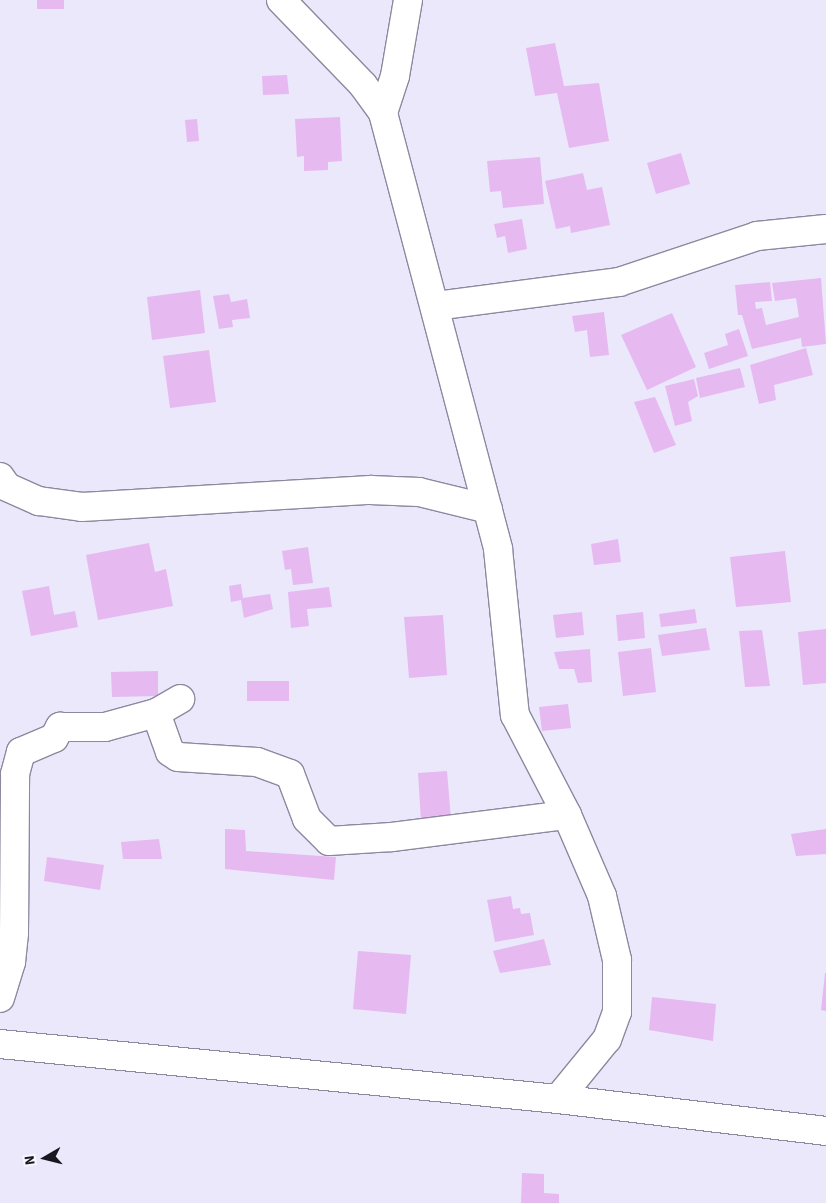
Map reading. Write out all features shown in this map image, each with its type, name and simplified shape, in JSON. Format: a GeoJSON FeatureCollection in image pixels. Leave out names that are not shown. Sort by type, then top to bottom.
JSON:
{"type":"FeatureCollection","features":[{"type":"Feature","properties":{"kind":"street"},"geometry":{"type":"LineString","coordinates":[[281,0],[363,85],[383,113],[488,509],[504,592],[515,715],[568,815],[602,896],[617,960],[617,1012],[607,1039],[558,1099]]}},
{"type":"Feature","properties":{"kind":"street"},"geometry":{"type":"LineString","coordinates":[[383,113],[395,76],[411,6]]}},
{"type":"Feature","properties":{"kind":"street"},"geometry":{"type":"LineString","coordinates":[[435,306],[619,282],[757,236],[826,229]]}},
{"type":"Feature","properties":{"kind":"street"},"geometry":{"type":"LineString","coordinates":[[0,477],[7,487],[39,501],[82,507],[370,490],[420,492],[488,509]]}},
{"type":"Feature","properties":{"kind":"street"},"geometry":{"type":"LineString","coordinates":[[0,998],[13,943],[17,889],[15,774],[21,752],[54,738],[60,728],[106,727],[156,713],[180,699]]}},
{"type":"Feature","properties":{"kind":"street"},"geometry":{"type":"LineString","coordinates":[[156,713],[170,752],[178,757],[257,762],[290,774],[307,819],[329,841],[392,837],[568,815]]}},
{"type":"Feature","properties":{"kind":"street"},"geometry":{"type":"LineString","coordinates":[[0,1044],[558,1099],[826,1132]]}},
{"type":"Feature","properties":{"kind":"building"},"geometry":{"type":"Polygon","coordinates":[[[37,0],[64,0],[64,9],[37,9],[37,0]]]}},
{"type":"Feature","properties":{"kind":"building"},"geometry":{"type":"Polygon","coordinates":[[[555,43],[564,86],[599,83],[609,141],[569,148],[557,93],[535,96],[526,48],[555,43]]]}},
{"type":"Feature","properties":{"kind":"building"},"geometry":{"type":"Polygon","coordinates":[[[287,75],[289,94],[263,95],[262,76],[287,75]]]}},
{"type":"Feature","properties":{"kind":"building"},"geometry":{"type":"Polygon","coordinates":[[[340,117],[342,161],[328,162],[328,170],[304,171],[304,156],[297,157],[295,119],[340,117]]]}},
{"type":"Feature","properties":{"kind":"building"},"geometry":{"type":"Polygon","coordinates":[[[197,119],[199,141],[187,142],[185,120],[197,119]]]}},
{"type":"Feature","properties":{"kind":"building"},"geometry":{"type":"Polygon","coordinates":[[[681,153],[690,184],[656,194],[647,163],[681,153]]]}},
{"type":"Feature","properties":{"kind":"building"},"geometry":{"type":"Polygon","coordinates":[[[540,157],[544,204],[503,208],[501,191],[490,192],[487,161],[540,157]]]}},
{"type":"Feature","properties":{"kind":"building"},"geometry":{"type":"Polygon","coordinates":[[[583,173],[587,190],[602,187],[610,225],[571,233],[570,226],[556,229],[545,181],[583,173]]]}},
{"type":"Feature","properties":{"kind":"building"},"geometry":{"type":"Polygon","coordinates":[[[522,219],[527,249],[508,253],[505,236],[497,238],[494,224],[522,219]]]}},
{"type":"Feature","properties":{"kind":"building"},"geometry":{"type":"Polygon","coordinates":[[[821,278],[826,344],[802,347],[801,338],[752,349],[742,315],[738,315],[735,285],[770,282],[772,301],[755,302],[756,309],[762,308],[766,325],[799,317],[796,298],[775,301],[772,283],[821,278]]]}},
{"type":"Feature","properties":{"kind":"building"},"geometry":{"type":"Polygon","coordinates":[[[200,290],[205,333],[152,340],[147,297],[200,290]]]}},
{"type":"Feature","properties":{"kind":"building"},"geometry":{"type":"Polygon","coordinates":[[[229,294],[231,302],[247,299],[250,318],[232,320],[233,327],[219,329],[213,296],[229,294]]]}},
{"type":"Feature","properties":{"kind":"building"},"geometry":{"type":"Polygon","coordinates":[[[604,312],[609,355],[590,357],[587,330],[575,332],[572,316],[604,312]]]}},
{"type":"Feature","properties":{"kind":"building"},"geometry":{"type":"Polygon","coordinates":[[[672,313],[696,367],[647,390],[621,335],[672,313]]]}},
{"type":"Feature","properties":{"kind":"building"},"geometry":{"type":"Polygon","coordinates":[[[739,329],[748,356],[709,369],[704,353],[728,345],[725,334],[739,329]]]}},
{"type":"Feature","properties":{"kind":"building"},"geometry":{"type":"Polygon","coordinates":[[[806,348],[813,375],[774,385],[776,400],[759,404],[750,365],[806,348]]]}},
{"type":"Feature","properties":{"kind":"building"},"geometry":{"type":"Polygon","coordinates":[[[209,350],[216,402],[170,408],[163,356],[209,350]]]}},
{"type":"Feature","properties":{"kind":"building"},"geometry":{"type":"Polygon","coordinates":[[[740,368],[745,387],[700,398],[696,378],[740,368]]]}},
{"type":"Feature","properties":{"kind":"building"},"geometry":{"type":"Polygon","coordinates":[[[694,379],[698,396],[688,402],[692,421],[675,426],[665,386],[694,379]]]}},
{"type":"Feature","properties":{"kind":"building"},"geometry":{"type":"Polygon","coordinates":[[[655,397],[676,445],[654,453],[634,402],[655,397]]]}},
{"type":"Feature","properties":{"kind":"building"},"geometry":{"type":"Polygon","coordinates":[[[618,539],[621,562],[594,565],[591,544],[618,539]]]}},
{"type":"Feature","properties":{"kind":"building"},"geometry":{"type":"Polygon","coordinates":[[[149,543],[155,572],[166,569],[173,606],[98,620],[86,555],[149,543]]]}},
{"type":"Feature","properties":{"kind":"building"},"geometry":{"type":"Polygon","coordinates":[[[308,547],[313,583],[293,585],[291,569],[285,570],[282,551],[308,547]]]}},
{"type":"Feature","properties":{"kind":"building"},"geometry":{"type":"Polygon","coordinates":[[[785,551],[791,602],[736,607],[730,557],[785,551]]]}},
{"type":"Feature","properties":{"kind":"building"},"geometry":{"type":"Polygon","coordinates":[[[241,584],[243,598],[270,594],[273,609],[244,618],[241,600],[231,602],[229,586],[241,584]]]}},
{"type":"Feature","properties":{"kind":"building"},"geometry":{"type":"Polygon","coordinates":[[[49,586],[54,615],[75,611],[78,627],[31,636],[22,591],[49,586]]]}},
{"type":"Feature","properties":{"kind":"building"},"geometry":{"type":"Polygon","coordinates":[[[329,587],[332,607],[307,609],[309,626],[291,628],[288,592],[329,587]]]}},
{"type":"Feature","properties":{"kind":"building"},"geometry":{"type":"Polygon","coordinates":[[[695,609],[697,623],[661,627],[659,614],[695,609]]]}},
{"type":"Feature","properties":{"kind":"building"},"geometry":{"type":"Polygon","coordinates":[[[582,612],[584,635],[556,638],[553,615],[582,612]]]}},
{"type":"Feature","properties":{"kind":"building"},"geometry":{"type":"Polygon","coordinates":[[[643,612],[645,638],[618,641],[616,615],[643,612]]]}},
{"type":"Feature","properties":{"kind":"building"},"geometry":{"type":"Polygon","coordinates":[[[443,615],[447,675],[409,678],[404,617],[443,615]]]}},
{"type":"Feature","properties":{"kind":"building"},"geometry":{"type":"Polygon","coordinates":[[[706,628],[710,650],[662,656],[658,635],[706,628]]]}},
{"type":"Feature","properties":{"kind":"building"},"geometry":{"type":"Polygon","coordinates":[[[826,629],[826,683],[803,685],[798,632],[826,629]]]}},
{"type":"Feature","properties":{"kind":"building"},"geometry":{"type":"Polygon","coordinates":[[[762,630],[770,686],[745,687],[739,631],[762,630]]]}},
{"type":"Feature","properties":{"kind":"building"},"geometry":{"type":"Polygon","coordinates":[[[651,648],[656,692],[623,696],[618,652],[651,648]]]}},
{"type":"Feature","properties":{"kind":"building"},"geometry":{"type":"Polygon","coordinates":[[[590,649],[592,682],[578,683],[574,669],[559,669],[554,652],[590,649]]]}},
{"type":"Feature","properties":{"kind":"building"},"geometry":{"type":"Polygon","coordinates":[[[158,671],[158,696],[112,697],[111,672],[158,671]]]}},
{"type":"Feature","properties":{"kind":"building"},"geometry":{"type":"Polygon","coordinates":[[[247,681],[289,681],[289,701],[247,701],[247,681]]]}},
{"type":"Feature","properties":{"kind":"building"},"geometry":{"type":"Polygon","coordinates":[[[568,704],[571,728],[542,731],[539,707],[568,704]]]}},
{"type":"Feature","properties":{"kind":"building"},"geometry":{"type":"Polygon","coordinates":[[[447,771],[451,819],[421,821],[418,773],[447,771]]]}},
{"type":"Feature","properties":{"kind":"building"},"geometry":{"type":"Polygon","coordinates":[[[225,829],[245,830],[246,851],[336,857],[334,880],[225,869],[225,829]]]}},
{"type":"Feature","properties":{"kind":"building"},"geometry":{"type":"Polygon","coordinates":[[[826,829],[826,854],[796,856],[791,834],[826,829]]]}},
{"type":"Feature","properties":{"kind":"building"},"geometry":{"type":"Polygon","coordinates":[[[159,839],[162,859],[123,859],[121,842],[159,839]]]}},
{"type":"Feature","properties":{"kind":"building"},"geometry":{"type":"Polygon","coordinates":[[[47,857],[104,865],[100,890],[44,881],[47,857]]]}},
{"type":"Feature","properties":{"kind":"building"},"geometry":{"type":"Polygon","coordinates":[[[511,896],[513,909],[520,908],[521,914],[530,913],[534,935],[495,942],[487,900],[511,896]]]}},
{"type":"Feature","properties":{"kind":"building"},"geometry":{"type":"Polygon","coordinates":[[[544,939],[551,965],[500,973],[493,951],[544,939]]]}},
{"type":"Feature","properties":{"kind":"building"},"geometry":{"type":"Polygon","coordinates":[[[358,951],[411,955],[406,1014],[353,1009],[358,951]]]}},
{"type":"Feature","properties":{"kind":"building"},"geometry":{"type":"Polygon","coordinates":[[[826,973],[826,1011],[821,1010],[826,973]]]}},
{"type":"Feature","properties":{"kind":"building"},"geometry":{"type":"Polygon","coordinates":[[[652,997],[716,1004],[713,1041],[649,1030],[652,997]]]}},
{"type":"Feature","properties":{"kind":"building"},"geometry":{"type":"Polygon","coordinates":[[[522,1173],[544,1174],[544,1193],[559,1194],[559,1203],[521,1203],[522,1173]]]}}]}
